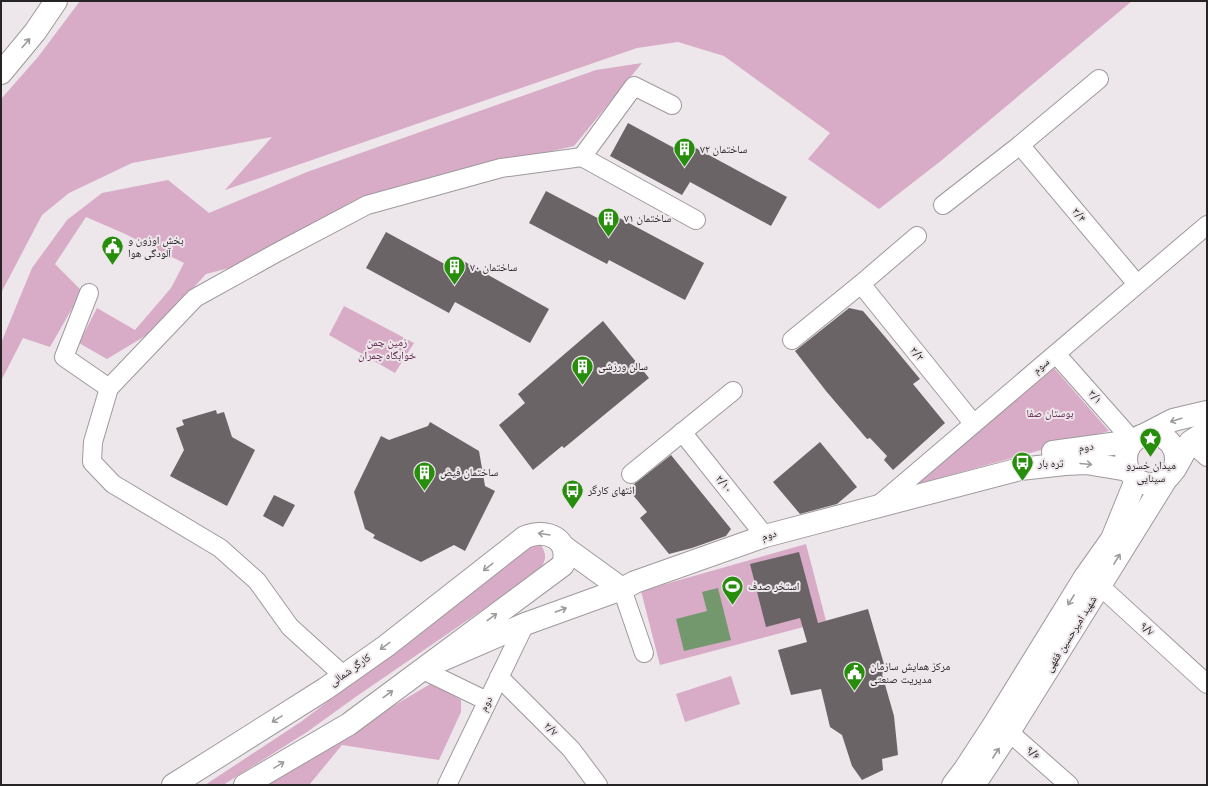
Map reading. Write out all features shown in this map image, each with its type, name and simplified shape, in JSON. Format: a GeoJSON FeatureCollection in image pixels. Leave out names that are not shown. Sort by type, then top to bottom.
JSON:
{"type":"FeatureCollection","features":[{"type":"Feature","properties":{"kind":"main road"},"geometry":{"type":"LineString","coordinates":[[1,74],[36,32],[56,1]]}},
{"type":"Feature","properties":{"kind":"main road","name":"دوم"},"geometry":{"type":"LineString","coordinates":[[1020,470],[1053,452],[1140,438],[1173,420],[1207,412]]}},
{"type":"Feature","properties":{"kind":"main road"},"geometry":{"type":"LineString","coordinates":[[1170,475],[1177,461],[1176,453],[1168,440],[1154,434],[1140,438],[1127,451],[1126,464],[1132,475],[1150,485],[1158,484],[1170,475],[1199,437]]}},
{"type":"Feature","properties":{"kind":"main road","name":"دوم"},"geometry":{"type":"LineString","coordinates":[[421,669],[525,624],[636,582],[765,536],[1020,470],[1065,464],[1086,463],[1132,475]]}},
{"type":"Feature","properties":{"kind":"main road","name":"شهید امیرحسین فقهی"},"geometry":{"type":"LineString","coordinates":[[1092,582],[1112,539],[1132,475]]}},
{"type":"Feature","properties":{"kind":"main road","name":"شهید امیرحسین فقهی"},"geometry":{"type":"LineString","coordinates":[[974,785],[1002,727],[1092,582],[1170,475]]}},
{"type":"Feature","properties":{"kind":"main road","name":"کارگر شمالی"},"geometry":{"type":"LineString","coordinates":[[173,785],[325,688],[386,646],[525,537],[542,533],[551,535],[564,547],[622,588]]}},
{"type":"Feature","properties":{"kind":"main road"},"geometry":{"type":"LineString","coordinates":[[246,785],[349,724],[421,669],[563,565],[566,556],[564,547]]}},
{"type":"Feature","properties":{"kind":"main road","name":"شهید امیرحسین فقهی"},"geometry":{"type":"LineString","coordinates":[[953,785],[1002,727]]}},
{"type":"Feature","properties":{"kind":"street"},"geometry":{"type":"LineString","coordinates":[[943,205],[1020,145],[1099,79]]}},
{"type":"Feature","properties":{"kind":"street"},"geometry":{"type":"LineString","coordinates":[[582,158],[634,86],[672,105]]}},
{"type":"Feature","properties":{"kind":"street","name":"۳/۴"},"geometry":{"type":"LineString","coordinates":[[1020,145],[1137,284]]}},
{"type":"Feature","properties":{"kind":"street"},"geometry":{"type":"LineString","coordinates":[[343,675],[290,627],[257,581],[220,548],[113,484],[92,462],[93,442],[109,388],[195,298],[276,252],[367,205],[501,168],[582,158],[696,220]]}},
{"type":"Feature","properties":{"kind":"street","name":"سوم"},"geometry":{"type":"LineString","coordinates":[[874,508],[1207,225]]}},
{"type":"Feature","properties":{"kind":"street"},"geometry":{"type":"LineString","coordinates":[[792,340],[917,236]]}},
{"type":"Feature","properties":{"kind":"street","name":"۳/۲"},"geometry":{"type":"LineString","coordinates":[[861,284],[974,424]]}},
{"type":"Feature","properties":{"kind":"street"},"geometry":{"type":"LineString","coordinates":[[89,293],[64,357],[109,388]]}},
{"type":"Feature","properties":{"kind":"street","name":"۳/۱"},"geometry":{"type":"LineString","coordinates":[[1056,354],[1140,438]]}},
{"type":"Feature","properties":{"kind":"street"},"geometry":{"type":"LineString","coordinates":[[631,474],[733,391]]}},
{"type":"Feature","properties":{"kind":"street","name":"۲/۱۰"},"geometry":{"type":"LineString","coordinates":[[682,432],[765,536]]}},
{"type":"Feature","properties":{"kind":"street"},"geometry":{"type":"LineString","coordinates":[[1199,437],[1207,457]]}},
{"type":"Feature","properties":{"kind":"street","name":"۹/۷"},"geometry":{"type":"LineString","coordinates":[[1092,582],[1207,684]]}},
{"type":"Feature","properties":{"kind":"street"},"geometry":{"type":"LineString","coordinates":[[622,588],[644,653]]}},
{"type":"Feature","properties":{"kind":"street","name":"دوم"},"geometry":{"type":"LineString","coordinates":[[447,785],[525,624]]}},
{"type":"Feature","properties":{"kind":"street"},"geometry":{"type":"LineString","coordinates":[[421,669],[487,701]]}},
{"type":"Feature","properties":{"kind":"street","name":"۲/۷"},"geometry":{"type":"LineString","coordinates":[[499,677],[571,749],[598,785]]}},
{"type":"Feature","properties":{"kind":"street","name":"۹/۶"},"geometry":{"type":"LineString","coordinates":[[1002,727],[1069,785]]}},
{"type":"Feature","properties":{"kind":"green space"},"geometry":{"type":"Polygon","coordinates":[[[80,1],[1132,1],[942,160],[879,209],[808,159],[830,133],[724,56],[678,42],[637,48],[225,190],[272,137],[132,163],[69,193],[42,215],[1,293],[1,99],[38,57],[80,1]]]}},
{"type":"Feature","properties":{"kind":"green space"},"geometry":{"type":"Polygon","coordinates":[[[642,63],[574,146],[398,186],[326,218],[245,264],[206,274],[155,330],[107,359],[79,343],[97,308],[135,330],[171,288],[184,263],[123,233],[86,217],[55,264],[82,291],[50,347],[23,338],[1,381],[1,343],[32,268],[67,220],[102,193],[168,180],[209,213],[307,172],[596,70],[642,63]]]}},
{"type":"Feature","properties":{"kind":"green space","name":"زمین چمن خوابگاه چمران"},"geometry":{"type":"Polygon","coordinates":[[[344,306],[414,343],[395,373],[329,335],[344,306]]]}},
{"type":"Feature","properties":{"kind":"green space","name":"بوستان صفا"},"geometry":{"type":"Polygon","coordinates":[[[1054,368],[1109,431],[915,485],[1054,368]]]}},
{"type":"Feature","properties":{"kind":"green space"},"geometry":{"type":"Polygon","coordinates":[[[540,543],[545,554],[545,560],[539,571],[307,732],[223,785],[205,785],[302,721],[364,674],[523,544],[540,543]]]}},
{"type":"Feature","properties":{"kind":"green space","name":"استخر صدف"},"geometry":{"type":"Polygon","coordinates":[[[806,544],[826,621],[660,665],[641,591],[806,544]]]}},
{"type":"Feature","properties":{"kind":"green space"},"geometry":{"type":"Polygon","coordinates":[[[731,676],[740,704],[685,722],[676,694],[731,676]]]}},
{"type":"Feature","properties":{"kind":"green space"},"geometry":{"type":"Polygon","coordinates":[[[432,683],[461,700],[461,712],[439,760],[342,745],[309,785],[264,785],[331,743],[432,683]]]}},
{"type":"Feature","properties":{"kind":"shaded area"},"geometry":{"type":"Polygon","coordinates":[[[718,588],[731,640],[684,651],[676,619],[707,611],[702,592],[718,588]]]}},
{"type":"Feature","properties":{"kind":"building","name":"ساختمان ۷۲"},"geometry":{"type":"Polygon","coordinates":[[[628,123],[689,156],[694,147],[787,197],[771,226],[690,182],[682,195],[610,156],[628,123]]]}},
{"type":"Feature","properties":{"kind":"building","name":"ساختمان ۷۱"},"geometry":{"type":"Polygon","coordinates":[[[546,191],[607,223],[612,214],[704,263],[685,300],[609,260],[607,264],[529,223],[546,191]]]}},
{"type":"Feature","properties":{"kind":"building","name":"ساختمان ۷۰"},"geometry":{"type":"Polygon","coordinates":[[[386,232],[452,268],[458,258],[549,309],[530,343],[455,302],[449,313],[366,268],[386,232]]]}},
{"type":"Feature","properties":{"kind":"building"},"geometry":{"type":"Polygon","coordinates":[[[849,308],[863,311],[886,338],[920,379],[913,384],[945,423],[893,470],[884,460],[887,456],[870,438],[867,439],[826,391],[795,351],[849,308]]]}},
{"type":"Feature","properties":{"kind":"building","name":"سالن ورزشی"},"geometry":{"type":"Polygon","coordinates":[[[603,321],[649,378],[564,448],[562,446],[533,470],[499,425],[525,403],[518,394],[603,321]]]}},
{"type":"Feature","properties":{"kind":"building"},"geometry":{"type":"Polygon","coordinates":[[[216,410],[217,414],[224,412],[232,437],[255,450],[227,506],[170,476],[184,450],[176,428],[184,425],[182,420],[216,410]]]}},
{"type":"Feature","properties":{"kind":"building","name":"ساختمان فیض"},"geometry":{"type":"Polygon","coordinates":[[[430,422],[479,451],[485,486],[495,491],[465,551],[454,545],[421,562],[373,538],[375,535],[365,529],[354,492],[381,436],[389,440],[428,426],[430,422]]]}},
{"type":"Feature","properties":{"kind":"building"},"geometry":{"type":"Polygon","coordinates":[[[820,442],[857,487],[837,504],[800,514],[773,482],[820,442]]]}},
{"type":"Feature","properties":{"kind":"building"},"geometry":{"type":"Polygon","coordinates":[[[671,455],[731,529],[726,536],[692,548],[669,554],[640,518],[647,512],[628,489],[671,455]]]}},
{"type":"Feature","properties":{"kind":"building"},"geometry":{"type":"Polygon","coordinates":[[[274,495],[295,505],[283,527],[263,516],[274,495]]]}},
{"type":"Feature","properties":{"kind":"building","name":"مرکز همایش سازمان مدیریت صنعتی"},"geometry":{"type":"Polygon","coordinates":[[[799,552],[818,623],[868,609],[886,671],[882,674],[894,716],[898,755],[882,759],[883,770],[862,780],[852,766],[842,735],[830,727],[821,689],[791,695],[778,650],[807,642],[800,618],[766,627],[750,564],[799,552]]]}},
{"type":"Feature","properties":{"kind":"place","name":"ساختمان ۷۲"},"geometry":{"type":"Point","coordinates":[685,168]}},
{"type":"Feature","properties":{"kind":"place","name":"ساختمان ۷۱"},"geometry":{"type":"Point","coordinates":[608,238]}},
{"type":"Feature","properties":{"kind":"place","name":"بخش اوزون و آلودگی هوا"},"geometry":{"type":"Point","coordinates":[113,266]}},
{"type":"Feature","properties":{"kind":"place","name":"ساختمان ۷۰"},"geometry":{"type":"Point","coordinates":[455,286]}},
{"type":"Feature","properties":{"kind":"place","name":"سالن ورزشی"},"geometry":{"type":"Point","coordinates":[583,386]}},
{"type":"Feature","properties":{"kind":"place","name":"میدان خسرو سینایی"},"geometry":{"type":"Point","coordinates":[1151,458]}},
{"type":"Feature","properties":{"kind":"place","name":"تره بار"},"geometry":{"type":"Point","coordinates":[1023,482]}},
{"type":"Feature","properties":{"kind":"place","name":"ساختمان فیض"},"geometry":{"type":"Point","coordinates":[425,492]}},
{"type":"Feature","properties":{"kind":"place","name":"انتهای کارگر"},"geometry":{"type":"Point","coordinates":[573,510]}},
{"type":"Feature","properties":{"kind":"place","name":"استخر صدف"},"geometry":{"type":"Point","coordinates":[733,606]}},
{"type":"Feature","properties":{"kind":"place","name":"مرکز همایش سازمان مدیریت صنعتی"},"geometry":{"type":"Point","coordinates":[854,692]}}]}
